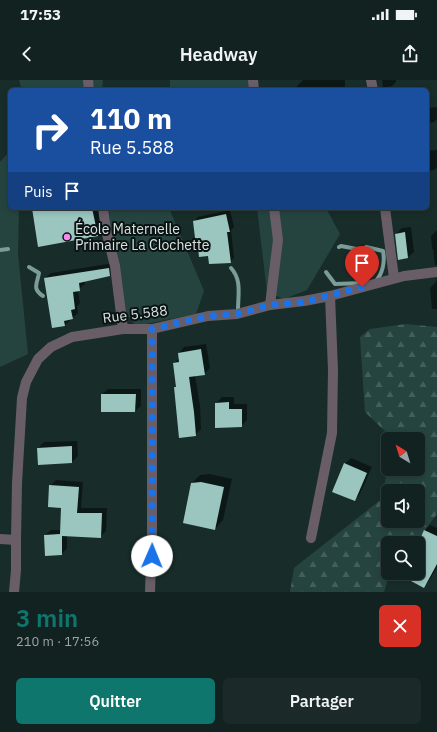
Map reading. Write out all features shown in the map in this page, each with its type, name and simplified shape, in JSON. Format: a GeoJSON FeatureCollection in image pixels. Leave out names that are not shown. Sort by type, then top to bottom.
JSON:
{"type":"FeatureCollection","features":[{"type":"Feature","properties":{"kind":"street"},"geometry":{"type":"LineString","coordinates":[[103,210],[106,230],[115,266],[123,329]]}},
{"type":"Feature","properties":{"kind":"street"},"geometry":{"type":"LineString","coordinates":[[270,305],[278,240],[274,210]]}},
{"type":"Feature","properties":{"kind":"street"},"geometry":{"type":"LineString","coordinates":[[385,210],[394,278]]}},
{"type":"Feature","properties":{"kind":"street","name":"Rue 5.588"},"geometry":{"type":"LineString","coordinates":[[14,592],[16,570],[17,484],[22,398],[26,382],[32,369],[38,359],[51,347],[72,337],[123,329],[152,329],[208,316],[237,314],[270,305],[304,302],[394,278],[437,272]]}},
{"type":"Feature","properties":{"kind":"street"},"geometry":{"type":"LineString","coordinates":[[310,538],[332,433],[333,370],[330,296]]}},
{"type":"Feature","properties":{"kind":"street"},"geometry":{"type":"LineString","coordinates":[[150,592],[152,530],[152,329]]}},
{"type":"Feature","properties":{"kind":"street"},"geometry":{"type":"LineString","coordinates":[[0,539],[16,540]]}},
{"type":"Feature","properties":{"kind":"green space"},"geometry":{"type":"Polygon","coordinates":[[[19,80],[103,80],[102,88],[21,88],[19,80]]]}},
{"type":"Feature","properties":{"kind":"green space"},"geometry":{"type":"Polygon","coordinates":[[[170,80],[254,80],[256,88],[170,88],[170,80]]]}},
{"type":"Feature","properties":{"kind":"green space"},"geometry":{"type":"Polygon","coordinates":[[[8,153],[8,210],[19,210],[18,254],[28,354],[0,367],[0,162],[8,153]]]}},
{"type":"Feature","properties":{"kind":"green space"},"geometry":{"type":"Polygon","coordinates":[[[109,210],[170,210],[204,291],[196,314],[136,326],[117,303],[112,261],[109,210]]]}},
{"type":"Feature","properties":{"kind":"green space"},"geometry":{"type":"Polygon","coordinates":[[[257,210],[327,210],[340,234],[307,290],[284,299],[267,292],[257,210]]]}},
{"type":"Feature","properties":{"kind":"green space"},"geometry":{"type":"Polygon","coordinates":[[[406,324],[437,327],[437,514],[420,536],[381,536],[381,580],[388,580],[384,592],[290,592],[294,568],[381,500],[381,528],[425,528],[425,484],[385,484],[386,476],[425,476],[425,432],[386,432],[365,412],[360,337],[370,329],[406,324]]]}},
{"type":"Feature","properties":{"kind":"building"},"geometry":{"type":"Polygon","coordinates":[[[32,210],[92,210],[98,236],[38,247],[32,210]]]}},
{"type":"Feature","properties":{"kind":"building"},"geometry":{"type":"Polygon","coordinates":[[[226,214],[230,232],[227,232],[231,263],[209,264],[208,256],[199,257],[193,221],[226,214]]]}},
{"type":"Feature","properties":{"kind":"building"},"geometry":{"type":"Polygon","coordinates":[[[405,232],[408,258],[398,260],[395,234],[405,232]]]}},
{"type":"Feature","properties":{"kind":"building"},"geometry":{"type":"Polygon","coordinates":[[[109,268],[110,276],[79,283],[80,291],[73,292],[75,309],[71,310],[73,319],[64,321],[65,326],[52,328],[44,278],[109,268]]]}},
{"type":"Feature","properties":{"kind":"building"},"geometry":{"type":"Polygon","coordinates":[[[201,349],[205,375],[189,377],[196,436],[179,438],[173,363],[179,362],[178,353],[201,349]]]}},
{"type":"Feature","properties":{"kind":"building"},"geometry":{"type":"Polygon","coordinates":[[[101,394],[136,394],[135,412],[101,412],[101,394]]]}},
{"type":"Feature","properties":{"kind":"building"},"geometry":{"type":"Polygon","coordinates":[[[229,402],[229,409],[242,409],[242,427],[215,428],[215,403],[229,402]]]}},
{"type":"Feature","properties":{"kind":"building"},"geometry":{"type":"Polygon","coordinates":[[[72,446],[72,463],[38,465],[37,448],[72,446]]]}},
{"type":"Feature","properties":{"kind":"building"},"geometry":{"type":"Polygon","coordinates":[[[344,463],[367,473],[355,501],[332,492],[344,463]]]}},
{"type":"Feature","properties":{"kind":"building"},"geometry":{"type":"Polygon","coordinates":[[[201,482],[224,487],[215,530],[183,523],[191,483],[201,482]]]}},
{"type":"Feature","properties":{"kind":"building"},"geometry":{"type":"Polygon","coordinates":[[[49,485],[79,487],[77,513],[102,513],[101,538],[62,536],[62,555],[45,556],[44,535],[60,534],[61,508],[48,507],[49,485]]]}},
{"type":"Feature","properties":{"kind":"building"},"geometry":{"type":"Polygon","coordinates":[[[424,530],[437,536],[437,564],[424,588],[409,580],[425,580],[425,536],[421,536],[424,530]]]}},
{"type":"Feature","properties":{"kind":"waterway"},"geometry":{"type":"LineString","coordinates":[[339,247],[341,246],[362,250],[366,247],[383,251],[383,267],[378,279],[375,282]]}},
{"type":"Feature","properties":{"kind":"waterway"},"geometry":{"type":"LineString","coordinates":[[0,250],[8,249]]}},
{"type":"Feature","properties":{"kind":"waterway"},"geometry":{"type":"LineString","coordinates":[[29,267],[39,273],[36,289],[43,296]]}},
{"type":"Feature","properties":{"kind":"waterway"},"geometry":{"type":"LineString","coordinates":[[231,268],[237,278],[238,283],[238,310]]}},
{"type":"Feature","properties":{"kind":"waterway"},"geometry":{"type":"LineString","coordinates":[[326,272],[335,284],[363,283]]}},
{"type":"Feature","properties":{"kind":"place","name":"École Maternelle Primaire La Clochette"},"geometry":{"type":"Point","coordinates":[67,237]}},
{"type":"Feature","properties":{"kind":"route"},"geometry":{"type":"LineString","coordinates":[[152,556],[152,329],[208,316],[237,314],[270,305],[304,302],[362,287]]}}]}
